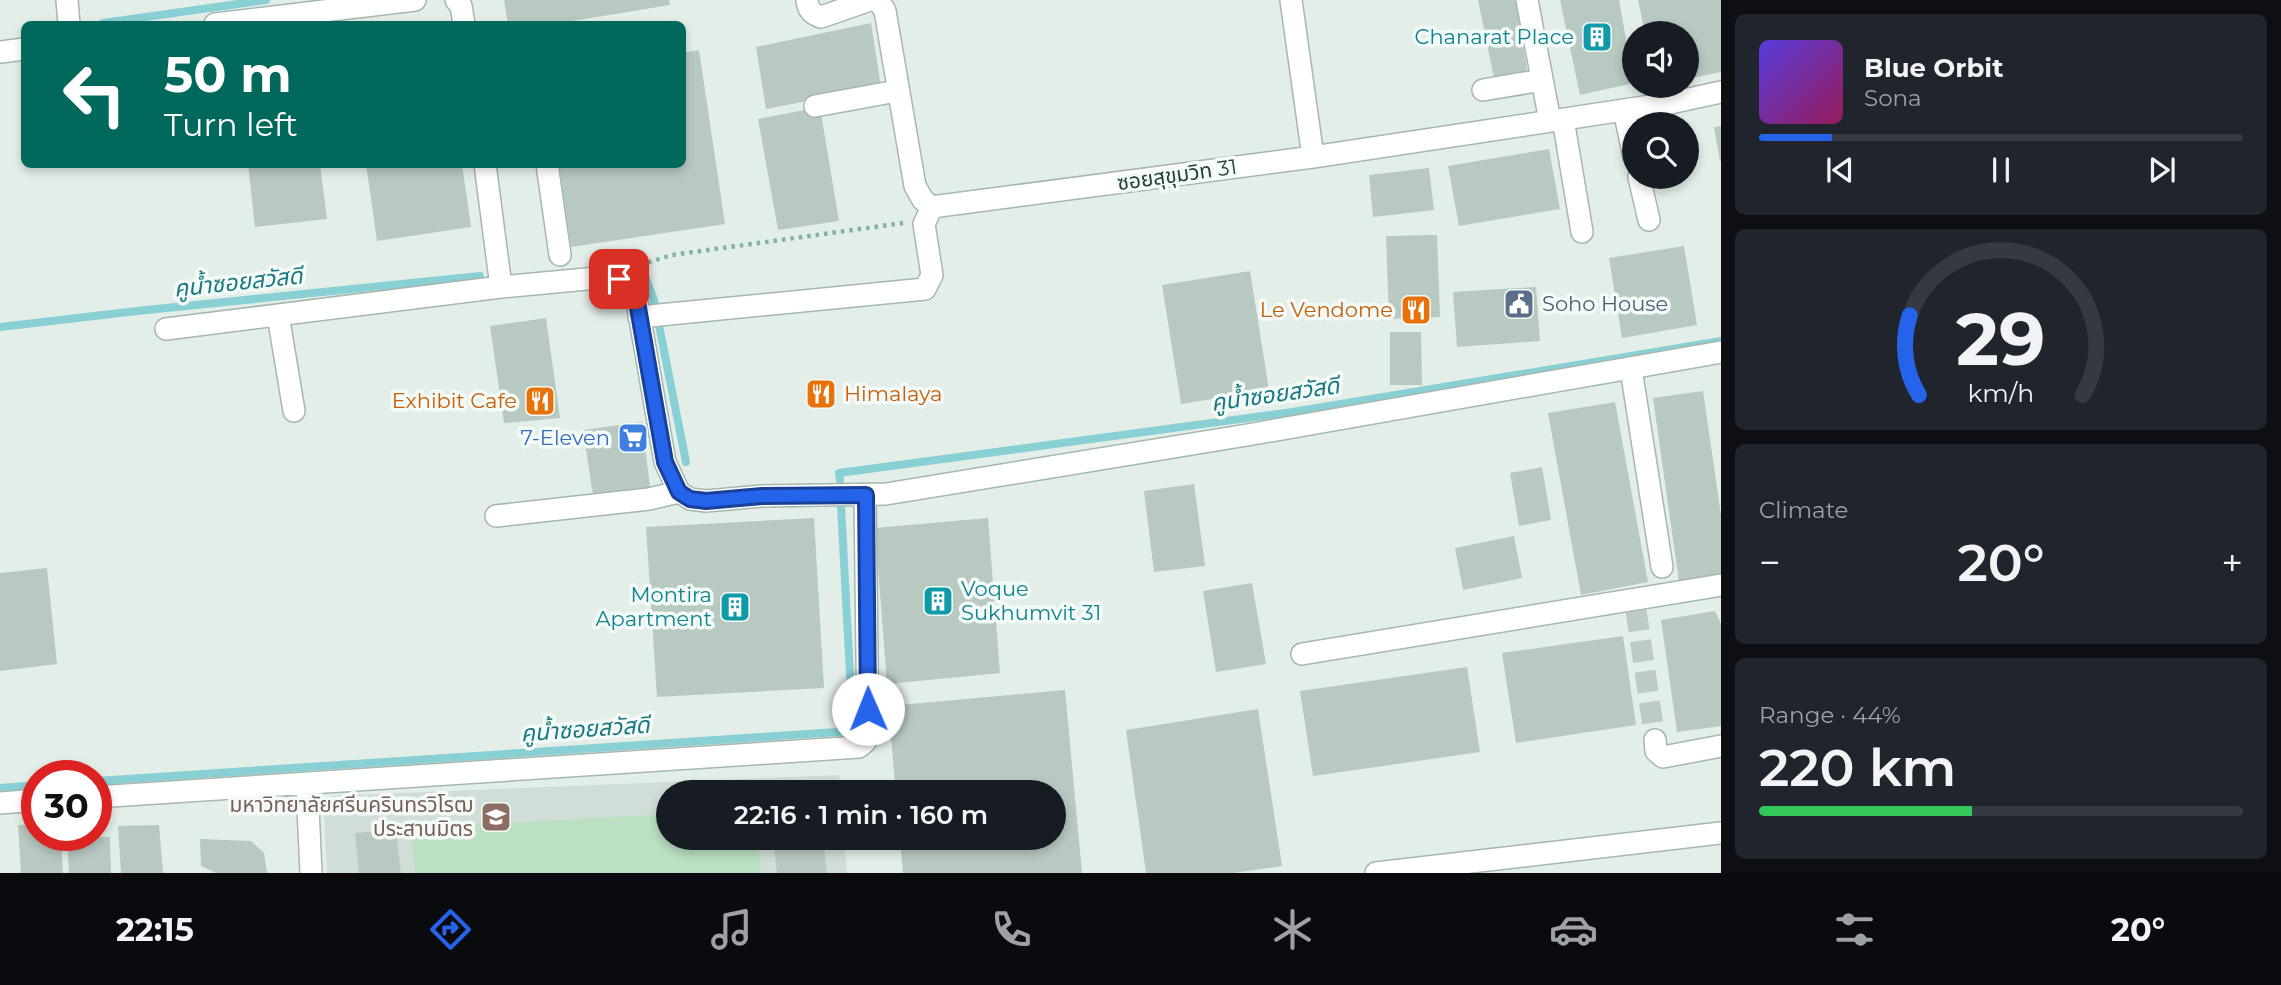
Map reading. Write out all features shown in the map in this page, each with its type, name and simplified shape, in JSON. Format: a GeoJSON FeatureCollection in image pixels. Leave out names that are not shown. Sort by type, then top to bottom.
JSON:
{"type":"FeatureCollection","features":[{"type":"Feature","properties":{"kind":"street"},"geometry":{"type":"LineString","coordinates":[[67,0],[69,21]]}},
{"type":"Feature","properties":{"kind":"street"},"geometry":{"type":"LineString","coordinates":[[270,21],[325,18],[415,0]]}},
{"type":"Feature","properties":{"kind":"street"},"geometry":{"type":"LineString","coordinates":[[456,0],[461,6],[464,21]]}},
{"type":"Feature","properties":{"kind":"street"},"geometry":{"type":"LineString","coordinates":[[652,316],[925,289],[932,275],[924,224],[928,204],[915,186],[897,91],[886,11],[879,0],[870,0],[821,17],[808,9],[807,0]]}},
{"type":"Feature","properties":{"kind":"street"},"geometry":{"type":"LineString","coordinates":[[1292,0],[1313,156]]}},
{"type":"Feature","properties":{"kind":"street"},"geometry":{"type":"LineString","coordinates":[[1527,0],[1542,80],[1556,120],[1582,232]]}},
{"type":"Feature","properties":{"kind":"street"},"geometry":{"type":"LineString","coordinates":[[0,52],[21,49]]}},
{"type":"Feature","properties":{"kind":"street"},"geometry":{"type":"LineString","coordinates":[[1483,90],[1542,80]]}},
{"type":"Feature","properties":{"kind":"street"},"geometry":{"type":"LineString","coordinates":[[815,106],[897,91]]}},
{"type":"Feature","properties":{"kind":"street","name":"ซอยสุขุมวิท 31"},"geometry":{"type":"LineString","coordinates":[[928,204],[1313,156],[1624,110],[1721,92]]}},
{"type":"Feature","properties":{"kind":"street"},"geometry":{"type":"LineString","coordinates":[[486,168],[501,287]]}},
{"type":"Feature","properties":{"kind":"street"},"geometry":{"type":"LineString","coordinates":[[548,168],[560,255]]}},
{"type":"Feature","properties":{"kind":"street"},"geometry":{"type":"LineString","coordinates":[[1642,189],[1649,220]]}},
{"type":"Feature","properties":{"kind":"street"},"geometry":{"type":"LineString","coordinates":[[166,329],[501,287],[597,278],[619,279],[633,288],[652,316],[665,462],[679,492],[690,499],[706,501],[762,496],[886,494],[1721,352]]}},
{"type":"Feature","properties":{"kind":"street"},"geometry":{"type":"LineString","coordinates":[[278,315],[294,411]]}},
{"type":"Feature","properties":{"kind":"street"},"geometry":{"type":"LineString","coordinates":[[1631,369],[1662,567]]}},
{"type":"Feature","properties":{"kind":"street"},"geometry":{"type":"LineString","coordinates":[[496,516],[649,499],[679,492]]}},
{"type":"Feature","properties":{"kind":"street"},"geometry":{"type":"LineString","coordinates":[[112,796],[859,747],[868,735],[866,495]]}},
{"type":"Feature","properties":{"kind":"street"},"geometry":{"type":"LineString","coordinates":[[1302,654],[1635,604],[1721,585]]}},
{"type":"Feature","properties":{"kind":"street"},"geometry":{"type":"LineString","coordinates":[[1655,740],[1656,751],[1663,757],[1721,746]]}},
{"type":"Feature","properties":{"kind":"street"},"geometry":{"type":"LineString","coordinates":[[307,785],[311,873]]}},
{"type":"Feature","properties":{"kind":"street"},"geometry":{"type":"LineString","coordinates":[[0,803],[21,801]]}},
{"type":"Feature","properties":{"kind":"street"},"geometry":{"type":"LineString","coordinates":[[1376,873],[1721,833]]}},
{"type":"Feature","properties":{"kind":"path"},"geometry":{"type":"LineString","coordinates":[[619,279],[644,262],[672,255],[900,224],[913,219],[928,204]]}},
{"type":"Feature","properties":{"kind":"shaded area","name":"มหาวิทยาลัยศรีนครินทรวิโรฒ ประสานมิตร"},"geometry":{"type":"Polygon","coordinates":[[[839,775],[840,780],[716,780],[839,775]]]}},
{"type":"Feature","properties":{"kind":"shaded area","name":"มหาวิทยาลัยศรีนครินทรวิโรฒ ประสานมิตร"},"geometry":{"type":"Polygon","coordinates":[[[656,782],[656,850],[845,850],[847,873],[327,873],[323,796],[656,782]]]}},
{"type":"Feature","properties":{"kind":"green space"},"geometry":{"type":"Polygon","coordinates":[[[656,815],[656,850],[759,850],[761,873],[415,873],[411,828],[656,815]]]}},
{"type":"Feature","properties":{"kind":"building"},"geometry":{"type":"Polygon","coordinates":[[[504,0],[669,0],[670,5],[572,21],[508,21],[504,0]]]}},
{"type":"Feature","properties":{"kind":"building"},"geometry":{"type":"Polygon","coordinates":[[[1478,0],[1516,0],[1528,75],[1495,83],[1478,0]]]}},
{"type":"Feature","properties":{"kind":"building","name":"Chanarat Place"},"geometry":{"type":"Polygon","coordinates":[[[1560,0],[1619,0],[1623,21],[1622,86],[1580,95],[1560,0]]]}},
{"type":"Feature","properties":{"kind":"building"},"geometry":{"type":"Polygon","coordinates":[[[1638,0],[1721,0],[1721,72],[1699,77],[1699,21],[1642,21],[1638,0]]]}},
{"type":"Feature","properties":{"kind":"building"},"geometry":{"type":"Polygon","coordinates":[[[871,23],[881,87],[766,109],[756,47],[871,23]]]}},
{"type":"Feature","properties":{"kind":"building"},"geometry":{"type":"Polygon","coordinates":[[[699,50],[725,224],[571,247],[560,168],[686,168],[686,52],[699,50]]]}},
{"type":"Feature","properties":{"kind":"building"},"geometry":{"type":"Polygon","coordinates":[[[820,107],[839,221],[778,230],[758,119],[820,107]]]}},
{"type":"Feature","properties":{"kind":"building"},"geometry":{"type":"Polygon","coordinates":[[[1721,126],[1721,161],[1720,161],[1714,127],[1721,126]]]}},
{"type":"Feature","properties":{"kind":"building"},"geometry":{"type":"Polygon","coordinates":[[[1549,149],[1560,209],[1459,226],[1448,166],[1549,149]]]}},
{"type":"Feature","properties":{"kind":"building"},"geometry":{"type":"Polygon","coordinates":[[[248,168],[321,168],[327,219],[255,227],[248,168]]]}},
{"type":"Feature","properties":{"kind":"building"},"geometry":{"type":"Polygon","coordinates":[[[367,168],[463,168],[471,227],[377,241],[367,168]]]}},
{"type":"Feature","properties":{"kind":"building"},"geometry":{"type":"Polygon","coordinates":[[[1429,168],[1434,210],[1373,217],[1369,175],[1429,168]]]}},
{"type":"Feature","properties":{"kind":"building"},"geometry":{"type":"Polygon","coordinates":[[[1437,235],[1440,317],[1389,319],[1386,236],[1437,235]]]}},
{"type":"Feature","properties":{"kind":"building"},"geometry":{"type":"Polygon","coordinates":[[[1684,246],[1697,325],[1622,338],[1609,258],[1684,246]]]}},
{"type":"Feature","properties":{"kind":"building"},"geometry":{"type":"Polygon","coordinates":[[[1250,271],[1269,390],[1181,404],[1162,285],[1250,271]]]}},
{"type":"Feature","properties":{"kind":"building"},"geometry":{"type":"Polygon","coordinates":[[[1536,287],[1540,341],[1457,347],[1453,292],[1536,287]]]}},
{"type":"Feature","properties":{"kind":"building"},"geometry":{"type":"Polygon","coordinates":[[[546,318],[560,418],[504,423],[490,326],[546,318]]]}},
{"type":"Feature","properties":{"kind":"building"},"geometry":{"type":"Polygon","coordinates":[[[1390,332],[1421,332],[1422,385],[1390,385],[1390,332]]]}},
{"type":"Feature","properties":{"kind":"building"},"geometry":{"type":"Polygon","coordinates":[[[1703,391],[1721,515],[1721,576],[1679,582],[1653,398],[1703,391]]]}},
{"type":"Feature","properties":{"kind":"building"},"geometry":{"type":"Polygon","coordinates":[[[1615,402],[1648,582],[1581,595],[1548,413],[1615,402]]]}},
{"type":"Feature","properties":{"kind":"building"},"geometry":{"type":"Polygon","coordinates":[[[642,422],[651,495],[594,502],[583,430],[642,422]]]}},
{"type":"Feature","properties":{"kind":"building"},"geometry":{"type":"Polygon","coordinates":[[[1542,467],[1551,520],[1519,526],[1510,473],[1542,467]]]}},
{"type":"Feature","properties":{"kind":"building"},"geometry":{"type":"Polygon","coordinates":[[[1194,484],[1205,566],[1154,572],[1144,491],[1194,484]]]}},
{"type":"Feature","properties":{"kind":"building","name":"Montira Apartment"},"geometry":{"type":"Polygon","coordinates":[[[814,518],[824,688],[657,697],[646,527],[814,518]]]}},
{"type":"Feature","properties":{"kind":"building","name":"Voque Sukhumvit 31"},"geometry":{"type":"Polygon","coordinates":[[[988,518],[1000,673],[887,684],[875,528],[988,518]]]}},
{"type":"Feature","properties":{"kind":"building"},"geometry":{"type":"Polygon","coordinates":[[[1514,536],[1522,578],[1463,590],[1455,548],[1514,536]]]}},
{"type":"Feature","properties":{"kind":"building"},"geometry":{"type":"Polygon","coordinates":[[[47,568],[57,664],[0,671],[0,573],[47,568]]]}},
{"type":"Feature","properties":{"kind":"building"},"geometry":{"type":"Polygon","coordinates":[[[1252,583],[1266,664],[1216,672],[1203,591],[1252,583]]]}},
{"type":"Feature","properties":{"kind":"building"},"geometry":{"type":"Polygon","coordinates":[[[1715,611],[1721,624],[1721,726],[1677,732],[1661,620],[1715,611]]]}},
{"type":"Feature","properties":{"kind":"building"},"geometry":{"type":"Polygon","coordinates":[[[1623,636],[1636,725],[1516,743],[1502,653],[1623,636]]]}},
{"type":"Feature","properties":{"kind":"building"},"geometry":{"type":"Polygon","coordinates":[[[1467,667],[1480,752],[1313,776],[1300,691],[1467,667]]]}},
{"type":"Feature","properties":{"kind":"building"},"geometry":{"type":"Polygon","coordinates":[[[1065,690],[1082,873],[903,873],[901,850],[1066,850],[1066,780],[895,780],[888,706],[1065,690]]]}},
{"type":"Feature","properties":{"kind":"building"},"geometry":{"type":"Polygon","coordinates":[[[1258,709],[1282,866],[1233,873],[1146,873],[1126,730],[1258,709]]]}},
{"type":"Feature","properties":{"kind":"building"},"geometry":{"type":"Polygon","coordinates":[[[18,825],[21,825],[21,851],[62,851],[63,873],[21,873],[18,825]]]}},
{"type":"Feature","properties":{"kind":"building"},"geometry":{"type":"Polygon","coordinates":[[[159,825],[163,873],[121,873],[118,826],[159,825]]]}},
{"type":"Feature","properties":{"kind":"building"},"geometry":{"type":"Polygon","coordinates":[[[396,830],[401,873],[359,873],[355,833],[396,830]]]}},
{"type":"Feature","properties":{"kind":"building"},"geometry":{"type":"Polygon","coordinates":[[[200,839],[251,841],[264,853],[267,873],[216,873],[201,866],[200,839]]]}},
{"type":"Feature","properties":{"kind":"building"},"geometry":{"type":"Polygon","coordinates":[[[774,850],[824,850],[827,873],[777,873],[774,850]]]}},
{"type":"Feature","properties":{"kind":"building"},"geometry":{"type":"Polygon","coordinates":[[[68,851],[110,851],[111,873],[69,873],[68,851]]]}},
{"type":"Feature","properties":{"kind":"waterway","name":"คูน้ำซอยสวัสดี"},"geometry":{"type":"LineString","coordinates":[[117,21],[266,0]]}},
{"type":"Feature","properties":{"kind":"waterway","name":"คูน้ำซอยสวัสดี"},"geometry":{"type":"LineString","coordinates":[[636,272],[645,276],[654,300],[686,462]]}},
{"type":"Feature","properties":{"kind":"waterway","name":"คูน้ำซอยสวัสดี"},"geometry":{"type":"LineString","coordinates":[[0,327],[480,276]]}},
{"type":"Feature","properties":{"kind":"waterway","name":"คูน้ำซอยสวัสดี"},"geometry":{"type":"LineString","coordinates":[[840,480],[839,473],[1293,412],[1721,341]]}},
{"type":"Feature","properties":{"kind":"waterway","name":"คูน้ำซอยสวัสดี"},"geometry":{"type":"LineString","coordinates":[[112,780],[853,731],[841,506]]}},
{"type":"Feature","properties":{"kind":"waterway","name":"คูน้ำซอยสวัสดี"},"geometry":{"type":"LineString","coordinates":[[0,788],[21,786]]}},
{"type":"Feature","properties":{"kind":"tunnel"},"geometry":{"type":"LineString","coordinates":[[1636,610],[1655,740]]}},
{"type":"Feature","properties":{"kind":"place","name":"Chanarat Place"},"geometry":{"type":"Point","coordinates":[1597,37]}},
{"type":"Feature","properties":{"kind":"place","name":"Soho House"},"geometry":{"type":"Point","coordinates":[1519,304]}},
{"type":"Feature","properties":{"kind":"place","name":"Le Vendome"},"geometry":{"type":"Point","coordinates":[1416,310]}},
{"type":"Feature","properties":{"kind":"place","name":"Himalaya"},"geometry":{"type":"Point","coordinates":[821,394]}},
{"type":"Feature","properties":{"kind":"place","name":"Exhibit Cafe"},"geometry":{"type":"Point","coordinates":[540,401]}},
{"type":"Feature","properties":{"kind":"place","name":"7-Eleven"},"geometry":{"type":"Point","coordinates":[633,438]}},
{"type":"Feature","properties":{"kind":"place","name":"Voque Sukhumvit 31"},"geometry":{"type":"Point","coordinates":[938,601]}},
{"type":"Feature","properties":{"kind":"place","name":"Montira Apartment"},"geometry":{"type":"Point","coordinates":[735,607]}},
{"type":"Feature","properties":{"kind":"place","name":"มหาวิทยาลัยศรีนครินทรวิโรฒ ประสานมิตร"},"geometry":{"type":"Point","coordinates":[496,817]}},
{"type":"Feature","properties":{"kind":"route"},"geometry":{"type":"LineString","coordinates":[[619,279],[633,288],[637,302],[665,462],[679,492],[690,499],[706,501],[762,496],[866,495],[868,709]]}}]}
